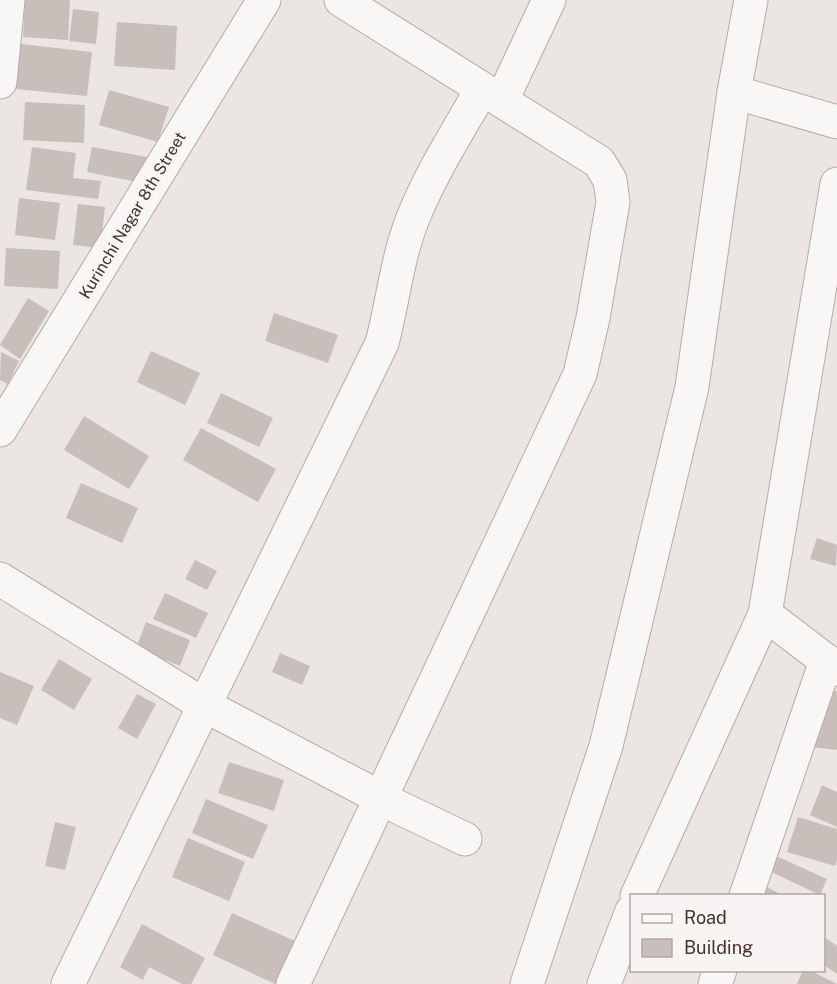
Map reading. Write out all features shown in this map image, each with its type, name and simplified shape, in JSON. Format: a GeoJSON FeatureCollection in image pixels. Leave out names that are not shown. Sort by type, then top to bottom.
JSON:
{"type":"FeatureCollection","features":[{"type":"Feature","properties":{"kind":"street"},"geometry":{"type":"LineString","coordinates":[[0,82],[8,0]]}},
{"type":"Feature","properties":{"kind":"street","name":"Kurinchi Nagar 8th Street"},"geometry":{"type":"LineString","coordinates":[[0,430],[264,0]]}},
{"type":"Feature","properties":{"kind":"street"},"geometry":{"type":"LineString","coordinates":[[293,984],[580,374],[596,307],[613,202],[610,180],[598,162],[341,0]]}},
{"type":"Feature","properties":{"kind":"street"},"geometry":{"type":"LineString","coordinates":[[68,984],[382,343],[399,265],[412,220],[428,184],[492,94],[549,0]]}},
{"type":"Feature","properties":{"kind":"street"},"geometry":{"type":"LineString","coordinates":[[526,984],[606,746],[692,387],[734,92],[751,0]]}},
{"type":"Feature","properties":{"kind":"street"},"geometry":{"type":"LineString","coordinates":[[734,92],[837,122]]}},
{"type":"Feature","properties":{"kind":"street"},"geometry":{"type":"LineString","coordinates":[[639,894],[645,875],[765,614],[837,184]]}},
{"type":"Feature","properties":{"kind":"street"},"geometry":{"type":"LineString","coordinates":[[0,579],[204,705],[381,799],[465,839]]}},
{"type":"Feature","properties":{"kind":"street"},"geometry":{"type":"LineString","coordinates":[[747,894],[831,665],[765,614]]}},
{"type":"Feature","properties":{"kind":"street"},"geometry":{"type":"LineString","coordinates":[[604,984],[630,916]]}},
{"type":"Feature","properties":{"kind":"building"},"geometry":{"type":"Polygon","coordinates":[[[25,0],[70,0],[68,40],[23,37],[25,0]]]}},
{"type":"Feature","properties":{"kind":"building"},"geometry":{"type":"Polygon","coordinates":[[[73,9],[99,12],[96,44],[69,41],[73,9]]]}},
{"type":"Feature","properties":{"kind":"building"},"geometry":{"type":"Polygon","coordinates":[[[117,22],[177,26],[175,70],[114,66],[117,22]]]}},
{"type":"Feature","properties":{"kind":"building"},"geometry":{"type":"Polygon","coordinates":[[[21,44],[92,52],[87,96],[16,89],[21,44]]]}},
{"type":"Feature","properties":{"kind":"building"},"geometry":{"type":"Polygon","coordinates":[[[109,90],[169,107],[158,142],[99,125],[109,90]]]}},
{"type":"Feature","properties":{"kind":"building"},"geometry":{"type":"Polygon","coordinates":[[[25,102],[85,105],[84,143],[23,140],[25,102]]]}},
{"type":"Feature","properties":{"kind":"building"},"geometry":{"type":"Polygon","coordinates":[[[32,147],[76,153],[73,178],[101,181],[98,199],[26,190],[32,147]]]}},
{"type":"Feature","properties":{"kind":"building"},"geometry":{"type":"Polygon","coordinates":[[[92,147],[147,157],[142,183],[87,172],[92,147]]]}},
{"type":"Feature","properties":{"kind":"building"},"geometry":{"type":"Polygon","coordinates":[[[19,198],[60,203],[55,240],[15,235],[19,198]]]}},
{"type":"Feature","properties":{"kind":"building"},"geometry":{"type":"Polygon","coordinates":[[[78,204],[105,207],[100,248],[73,245],[78,204]]]}},
{"type":"Feature","properties":{"kind":"building"},"geometry":{"type":"Polygon","coordinates":[[[6,248],[60,251],[58,289],[4,286],[6,248]]]}},
{"type":"Feature","properties":{"kind":"building"},"geometry":{"type":"Polygon","coordinates":[[[28,298],[49,311],[20,359],[0,345],[28,298]]]}},
{"type":"Feature","properties":{"kind":"building"},"geometry":{"type":"Polygon","coordinates":[[[274,313],[338,335],[328,363],[265,341],[274,313]]]}},
{"type":"Feature","properties":{"kind":"building"},"geometry":{"type":"Polygon","coordinates":[[[151,351],[200,373],[185,405],[137,382],[151,351]]]}},
{"type":"Feature","properties":{"kind":"building"},"geometry":{"type":"Polygon","coordinates":[[[1,352],[19,361],[8,384],[0,380],[1,352]]]}},
{"type":"Feature","properties":{"kind":"building"},"geometry":{"type":"Polygon","coordinates":[[[221,393],[273,418],[259,447],[207,423],[221,393]]]}},
{"type":"Feature","properties":{"kind":"building"},"geometry":{"type":"Polygon","coordinates":[[[84,416],[149,456],[129,489],[64,450],[84,416]]]}},
{"type":"Feature","properties":{"kind":"building"},"geometry":{"type":"Polygon","coordinates":[[[201,428],[276,469],[258,502],[183,460],[201,428]]]}},
{"type":"Feature","properties":{"kind":"building"},"geometry":{"type":"Polygon","coordinates":[[[81,483],[138,508],[122,543],[66,518],[81,483]]]}},
{"type":"Feature","properties":{"kind":"building"},"geometry":{"type":"Polygon","coordinates":[[[817,538],[837,545],[836,566],[810,559],[817,538]]]}},
{"type":"Feature","properties":{"kind":"building"},"geometry":{"type":"Polygon","coordinates":[[[195,560],[217,571],[207,590],[185,579],[195,560]]]}},
{"type":"Feature","properties":{"kind":"building"},"geometry":{"type":"Polygon","coordinates":[[[165,593],[208,613],[196,638],[153,619],[165,593]]]}},
{"type":"Feature","properties":{"kind":"building"},"geometry":{"type":"Polygon","coordinates":[[[146,622],[190,640],[180,666],[136,648],[146,622]]]}},
{"type":"Feature","properties":{"kind":"building"},"geometry":{"type":"Polygon","coordinates":[[[280,653],[310,666],[302,685],[272,672],[280,653]]]}},
{"type":"Feature","properties":{"kind":"building"},"geometry":{"type":"Polygon","coordinates":[[[59,659],[92,679],[74,710],[41,690],[59,659]]]}},
{"type":"Feature","properties":{"kind":"building"},"geometry":{"type":"Polygon","coordinates":[[[0,672],[34,686],[17,725],[0,718],[0,672]]]}},
{"type":"Feature","properties":{"kind":"building"},"geometry":{"type":"Polygon","coordinates":[[[818,688],[837,691],[837,750],[810,747],[818,688]]]}},
{"type":"Feature","properties":{"kind":"building"},"geometry":{"type":"Polygon","coordinates":[[[137,694],[156,704],[137,739],[118,728],[137,694]]]}},
{"type":"Feature","properties":{"kind":"building"},"geometry":{"type":"Polygon","coordinates":[[[229,762],[284,780],[274,811],[218,793],[229,762]]]}},
{"type":"Feature","properties":{"kind":"building"},"geometry":{"type":"Polygon","coordinates":[[[822,785],[837,792],[837,827],[810,815],[822,785]]]}},
{"type":"Feature","properties":{"kind":"building"},"geometry":{"type":"Polygon","coordinates":[[[206,799],[268,825],[253,859],[192,833],[206,799]]]}},
{"type":"Feature","properties":{"kind":"building"},"geometry":{"type":"Polygon","coordinates":[[[798,817],[837,829],[835,866],[787,852],[798,817]]]}},
{"type":"Feature","properties":{"kind":"building"},"geometry":{"type":"Polygon","coordinates":[[[55,822],[76,827],[65,870],[45,866],[55,822]]]}},
{"type":"Feature","properties":{"kind":"building"},"geometry":{"type":"Polygon","coordinates":[[[188,838],[245,862],[229,901],[172,877],[188,838]]]}},
{"type":"Feature","properties":{"kind":"building"},"geometry":{"type":"Polygon","coordinates":[[[774,855],[827,879],[820,894],[818,894],[767,870],[774,855]]]}},
{"type":"Feature","properties":{"kind":"building"},"geometry":{"type":"Polygon","coordinates":[[[765,886],[780,894],[761,894],[765,886]]]}},
{"type":"Feature","properties":{"kind":"building"},"geometry":{"type":"Polygon","coordinates":[[[232,913],[295,941],[275,984],[213,955],[232,913]]]}},
{"type":"Feature","properties":{"kind":"building"},"geometry":{"type":"Polygon","coordinates":[[[142,924],[205,958],[191,984],[182,984],[149,967],[143,980],[120,967],[142,924]]]}},
{"type":"Feature","properties":{"kind":"building"},"geometry":{"type":"Polygon","coordinates":[[[825,938],[837,946],[837,974],[825,966],[825,938]]]}},
{"type":"Feature","properties":{"kind":"building"},"geometry":{"type":"Polygon","coordinates":[[[802,972],[813,972],[837,984],[797,984],[802,972]]]}}]}
